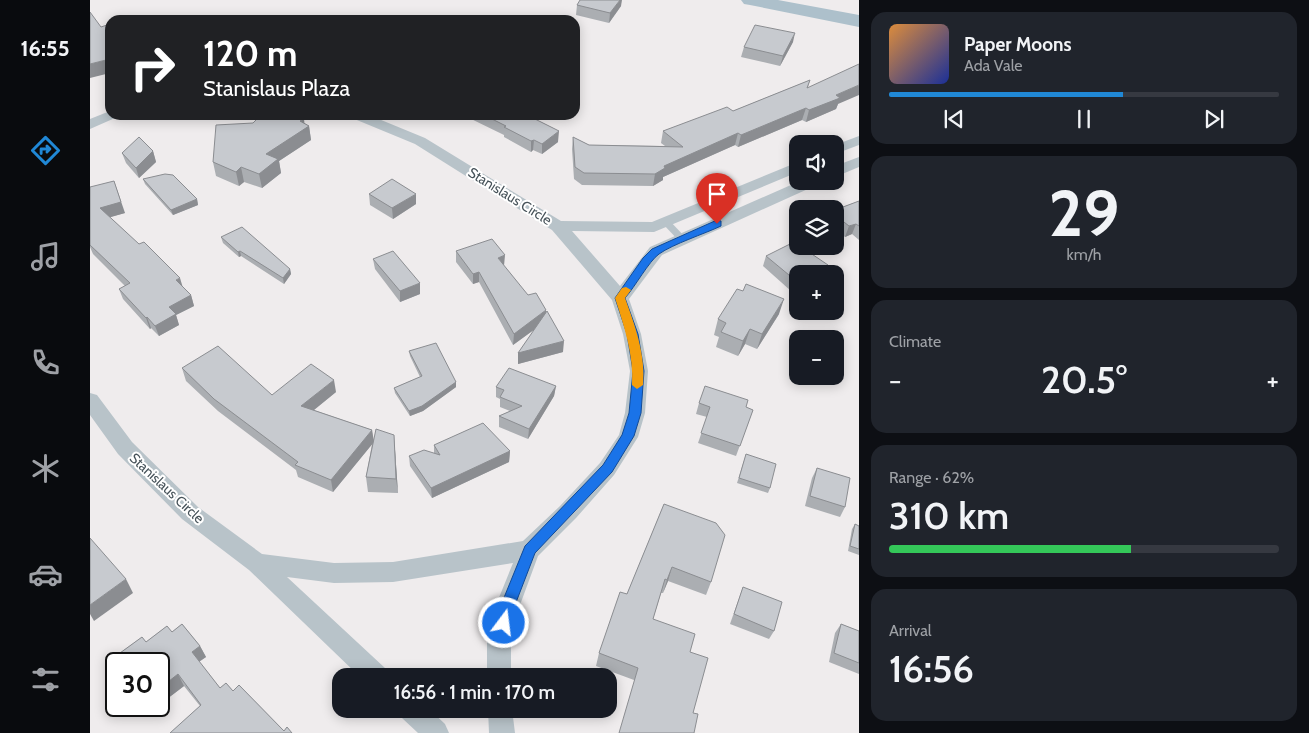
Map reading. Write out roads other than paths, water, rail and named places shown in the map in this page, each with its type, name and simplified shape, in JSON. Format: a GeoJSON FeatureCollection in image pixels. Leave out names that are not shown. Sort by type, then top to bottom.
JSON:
{"type":"FeatureCollection","features":[{"type":"Feature","properties":{"kind":"main road"},"geometry":{"type":"LineString","coordinates":[[750,0],[859,21]]}},
{"type":"Feature","properties":{"kind":"street"},"geometry":{"type":"LineString","coordinates":[[90,125],[105,118]]}},
{"type":"Feature","properties":{"kind":"street","name":"Stanislaus Circle"},"geometry":{"type":"LineString","coordinates":[[369,120],[420,141],[558,226],[620,298],[632,334],[639,371],[635,413],[628,436],[607,469],[529,550],[508,605],[500,641],[499,668]]}},
{"type":"Feature","properties":{"kind":"street"},"geometry":{"type":"LineString","coordinates":[[844,146],[859,140]]}},
{"type":"Feature","properties":{"kind":"street"},"geometry":{"type":"LineString","coordinates":[[844,168],[859,162]]}},
{"type":"Feature","properties":{"kind":"street"},"geometry":{"type":"LineString","coordinates":[[558,226],[654,227],[789,170]]}},
{"type":"Feature","properties":{"kind":"street"},"geometry":{"type":"LineString","coordinates":[[620,298],[647,260],[656,252],[794,190]]}},
{"type":"Feature","properties":{"kind":"street","name":"Stanislaus Circle"},"geometry":{"type":"LineString","coordinates":[[90,400],[125,448],[190,513],[257,563],[368,668]]}},
{"type":"Feature","properties":{"kind":"street","name":"Stanislaus Circle"},"geometry":{"type":"LineString","coordinates":[[257,563],[334,573],[392,572],[529,550]]}},
{"type":"Feature","properties":{"kind":"street"},"geometry":{"type":"LineString","coordinates":[[420,718],[436,733]]}},
{"type":"Feature","properties":{"kind":"street"},"geometry":{"type":"LineString","coordinates":[[501,718],[502,733]]}},
{"type":"Feature","properties":{"kind":"lane"},"geometry":{"type":"LineString","coordinates":[[666,222],[682,239]]}}]}
